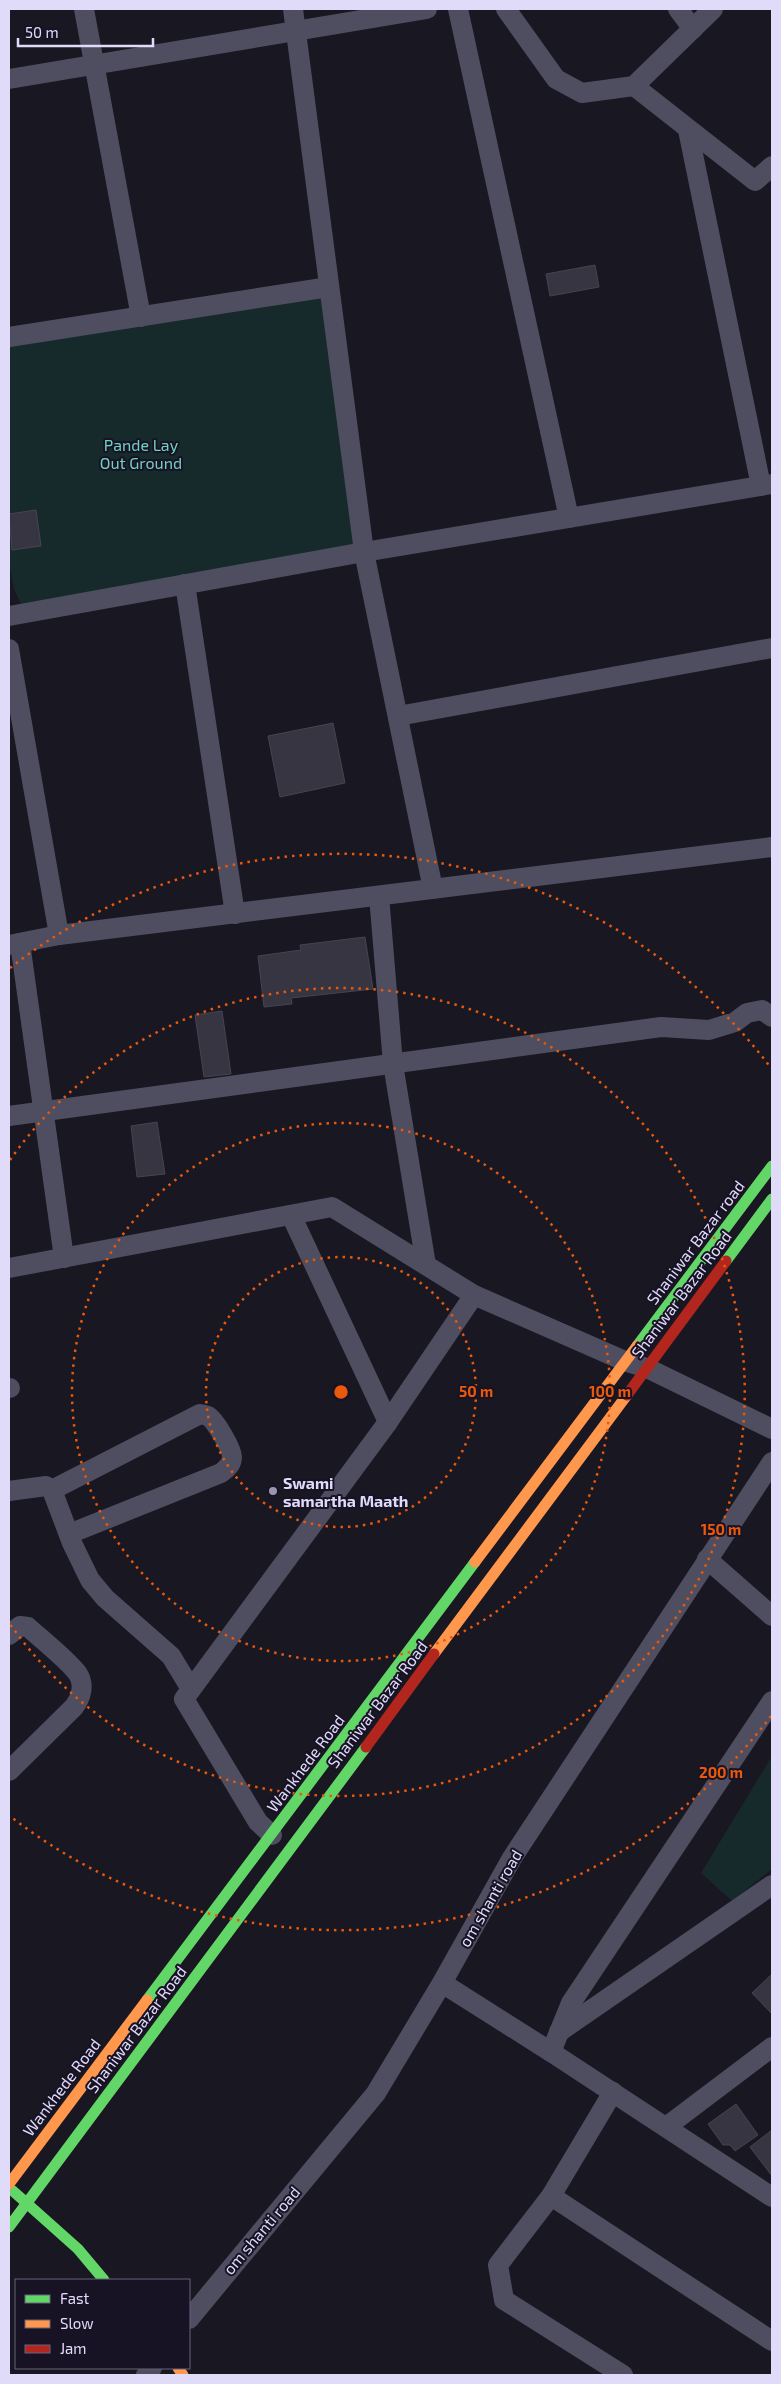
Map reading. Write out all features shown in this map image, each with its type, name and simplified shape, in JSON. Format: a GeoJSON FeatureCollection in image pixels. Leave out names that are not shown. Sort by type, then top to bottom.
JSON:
{"type":"FeatureCollection","features":[{"type":"Feature","properties":{"kind":"main road","name":"Shaniwar Bazar road"},"geometry":{"type":"LineString","coordinates":[[627,1362],[772,1166]]}},
{"type":"Feature","properties":{"kind":"main road","name":"Shaniwar Bazar Road"},"geometry":{"type":"LineString","coordinates":[[9,2227],[772,1199]]}},
{"type":"Feature","properties":{"kind":"main road","name":"Wankhede Road"},"geometry":{"type":"LineString","coordinates":[[9,2185],[627,1362]]}},
{"type":"Feature","properties":{"kind":"main road"},"geometry":{"type":"LineString","coordinates":[[9,2185],[78,2249],[103,2279]]}},
{"type":"Feature","properties":{"kind":"street"},"geometry":{"type":"LineString","coordinates":[[84,9],[141,317]]}},
{"type":"Feature","properties":{"kind":"street"},"geometry":{"type":"LineString","coordinates":[[293,9],[294,31],[364,552],[433,889]]}},
{"type":"Feature","properties":{"kind":"street"},"geometry":{"type":"LineString","coordinates":[[9,79],[427,9]]}},
{"type":"Feature","properties":{"kind":"street"},"geometry":{"type":"LineString","coordinates":[[458,9],[569,518]]}},
{"type":"Feature","properties":{"kind":"street"},"geometry":{"type":"LineString","coordinates":[[506,9],[556,79],[582,94],[634,86],[713,9]]}},
{"type":"Feature","properties":{"kind":"street"},"geometry":{"type":"LineString","coordinates":[[678,9],[693,29]]}},
{"type":"Feature","properties":{"kind":"street"},"geometry":{"type":"LineString","coordinates":[[634,86],[755,181],[772,166]]}},
{"type":"Feature","properties":{"kind":"street"},"geometry":{"type":"LineString","coordinates":[[9,616],[364,552],[766,485],[688,130]]}},
{"type":"Feature","properties":{"kind":"street"},"geometry":{"type":"LineString","coordinates":[[9,337],[329,287]]}},
{"type":"Feature","properties":{"kind":"street"},"geometry":{"type":"LineString","coordinates":[[185,584],[235,914]]}},
{"type":"Feature","properties":{"kind":"street"},"geometry":{"type":"LineString","coordinates":[[398,716],[772,648]]}},
{"type":"Feature","properties":{"kind":"street"},"geometry":{"type":"LineString","coordinates":[[9,649],[59,935]]}},
{"type":"Feature","properties":{"kind":"street"},"geometry":{"type":"LineString","coordinates":[[64,1258],[43,1111],[14,944],[59,935],[772,847]]}},
{"type":"Feature","properties":{"kind":"street"},"geometry":{"type":"LineString","coordinates":[[379,896],[393,1064],[426,1266]]}},
{"type":"Feature","properties":{"kind":"street"},"geometry":{"type":"LineString","coordinates":[[9,1116],[661,1027],[709,1030],[735,1022],[747,1013],[762,1010],[772,1017]]}},
{"type":"Feature","properties":{"kind":"street"},"geometry":{"type":"LineString","coordinates":[[9,1268],[332,1207],[474,1295],[627,1362],[647,1368],[772,1429]]}},
{"type":"Feature","properties":{"kind":"street"},"geometry":{"type":"LineString","coordinates":[[291,1215],[388,1422]]}},
{"type":"Feature","properties":{"kind":"street"},"geometry":{"type":"LineString","coordinates":[[272,1835],[258,1822],[184,1699],[388,1422],[474,1295]]}},
{"type":"Feature","properties":{"kind":"street"},"geometry":{"type":"LineString","coordinates":[[49,1488],[198,1406]]}},
{"type":"Feature","properties":{"kind":"street"},"geometry":{"type":"LineString","coordinates":[[9,1491],[49,1488],[200,1414],[208,1416],[216,1423],[232,1458],[230,1466],[221,1473],[69,1534]]}},
{"type":"Feature","properties":{"kind":"street","name":"om shanti road"},"geometry":{"type":"LineString","coordinates":[[190,2318],[376,2093],[442,1983],[512,1858],[772,1462]]}},
{"type":"Feature","properties":{"kind":"street"},"geometry":{"type":"LineString","coordinates":[[49,1488],[90,1580],[105,1598],[171,1656],[191,1688]]}},
{"type":"Feature","properties":{"kind":"street"},"geometry":{"type":"LineString","coordinates":[[707,1559],[772,1616]]}},
{"type":"Feature","properties":{"kind":"street"},"geometry":{"type":"LineString","coordinates":[[9,1635],[20,1626],[28,1627],[78,1674],[82,1690],[79,1701],[74,1707],[9,1771]]}},
{"type":"Feature","properties":{"kind":"street"},"geometry":{"type":"LineString","coordinates":[[551,2052],[571,2004],[772,1700]]}},
{"type":"Feature","properties":{"kind":"street"},"geometry":{"type":"LineString","coordinates":[[559,2032],[772,1885]]}},
{"type":"Feature","properties":{"kind":"street"},"geometry":{"type":"LineString","coordinates":[[442,1983],[613,2092],[772,2197]]}},
{"type":"Feature","properties":{"kind":"street"},"geometry":{"type":"LineString","coordinates":[[666,2127],[772,2047]]}},
{"type":"Feature","properties":{"kind":"street"},"geometry":{"type":"LineString","coordinates":[[613,2092],[551,2196],[498,2265],[504,2300],[623,2375]]}},
{"type":"Feature","properties":{"kind":"street"},"geometry":{"type":"LineString","coordinates":[[551,2196],[772,2341]]}},
{"type":"Feature","properties":{"kind":"green space","name":"Pande Lay Out Ground"},"geometry":{"type":"Polygon","coordinates":[[[323,294],[357,543],[315,554],[22,606],[14,589],[9,562],[9,346],[323,294]]]}},
{"type":"Feature","properties":{"kind":"green space"},"geometry":{"type":"Polygon","coordinates":[[[772,1756],[772,1869],[732,1901],[701,1873],[772,1756]]]}},
{"type":"Feature","properties":{"kind":"building"},"geometry":{"type":"Polygon","coordinates":[[[595,265],[599,287],[550,296],[546,274],[595,265]]]}},
{"type":"Feature","properties":{"kind":"building"},"geometry":{"type":"Polygon","coordinates":[[[36,510],[41,546],[12,550],[9,514],[36,510]]]}},
{"type":"Feature","properties":{"kind":"building"},"geometry":{"type":"Polygon","coordinates":[[[333,723],[345,783],[280,797],[268,736],[333,723]]]}},
{"type":"Feature","properties":{"kind":"building"},"geometry":{"type":"Polygon","coordinates":[[[365,937],[373,989],[291,998],[292,1004],[264,1007],[258,956],[301,950],[300,945],[365,937]]]}},
{"type":"Feature","properties":{"kind":"building"},"geometry":{"type":"Polygon","coordinates":[[[222,1011],[231,1074],[204,1077],[195,1015],[222,1011]]]}},
{"type":"Feature","properties":{"kind":"building"},"geometry":{"type":"Polygon","coordinates":[[[157,1122],[165,1174],[137,1177],[131,1126],[157,1122]]]}},
{"type":"Feature","properties":{"kind":"building"},"geometry":{"type":"Polygon","coordinates":[[[772,1974],[772,2014],[752,1993],[772,1974]]]}},
{"type":"Feature","properties":{"kind":"building"},"geometry":{"type":"Polygon","coordinates":[[[736,2104],[758,2135],[735,2151],[730,2145],[723,2145],[708,2124],[736,2104]]]}},
{"type":"Feature","properties":{"kind":"building"},"geometry":{"type":"Polygon","coordinates":[[[772,2130],[772,2176],[750,2147],[772,2130]]]}},
{"type":"Feature","properties":{"kind":"traffic: fast"},"geometry":{"type":"LineString","coordinates":[[637,1346],[772,1166]]}},
{"type":"Feature","properties":{"kind":"traffic: fast"},"geometry":{"type":"LineString","coordinates":[[726,1261],[772,1199]]}},
{"type":"Feature","properties":{"kind":"traffic: fast"},"geometry":{"type":"LineString","coordinates":[[147,2000],[475,1562]]}},
{"type":"Feature","properties":{"kind":"traffic: fast"},"geometry":{"type":"LineString","coordinates":[[9,2227],[366,1747]]}},
{"type":"Feature","properties":{"kind":"traffic: fast"},"geometry":{"type":"LineString","coordinates":[[13,2191],[78,2249],[103,2279]]}},
{"type":"Feature","properties":{"kind":"traffic: slow"},"geometry":{"type":"LineString","coordinates":[[475,1562],[637,1346]]}},
{"type":"Feature","properties":{"kind":"traffic: slow"},"geometry":{"type":"LineString","coordinates":[[434,1654],[627,1395]]}},
{"type":"Feature","properties":{"kind":"traffic: slow"},"geometry":{"type":"LineString","coordinates":[[9,2184],[147,2000]]}},
{"type":"Feature","properties":{"kind":"traffic: slow"},"geometry":{"type":"LineString","coordinates":[[179,2369],[183,2375]]}},
{"type":"Feature","properties":{"kind":"traffic: jam"},"geometry":{"type":"LineString","coordinates":[[627,1395],[726,1261]]}},
{"type":"Feature","properties":{"kind":"traffic: jam"},"geometry":{"type":"LineString","coordinates":[[366,1747],[434,1654]]}},
{"type":"Feature","properties":{"kind":"place","name":"Swami samartha Maath"},"geometry":{"type":"Point","coordinates":[273,1491]}}]}
